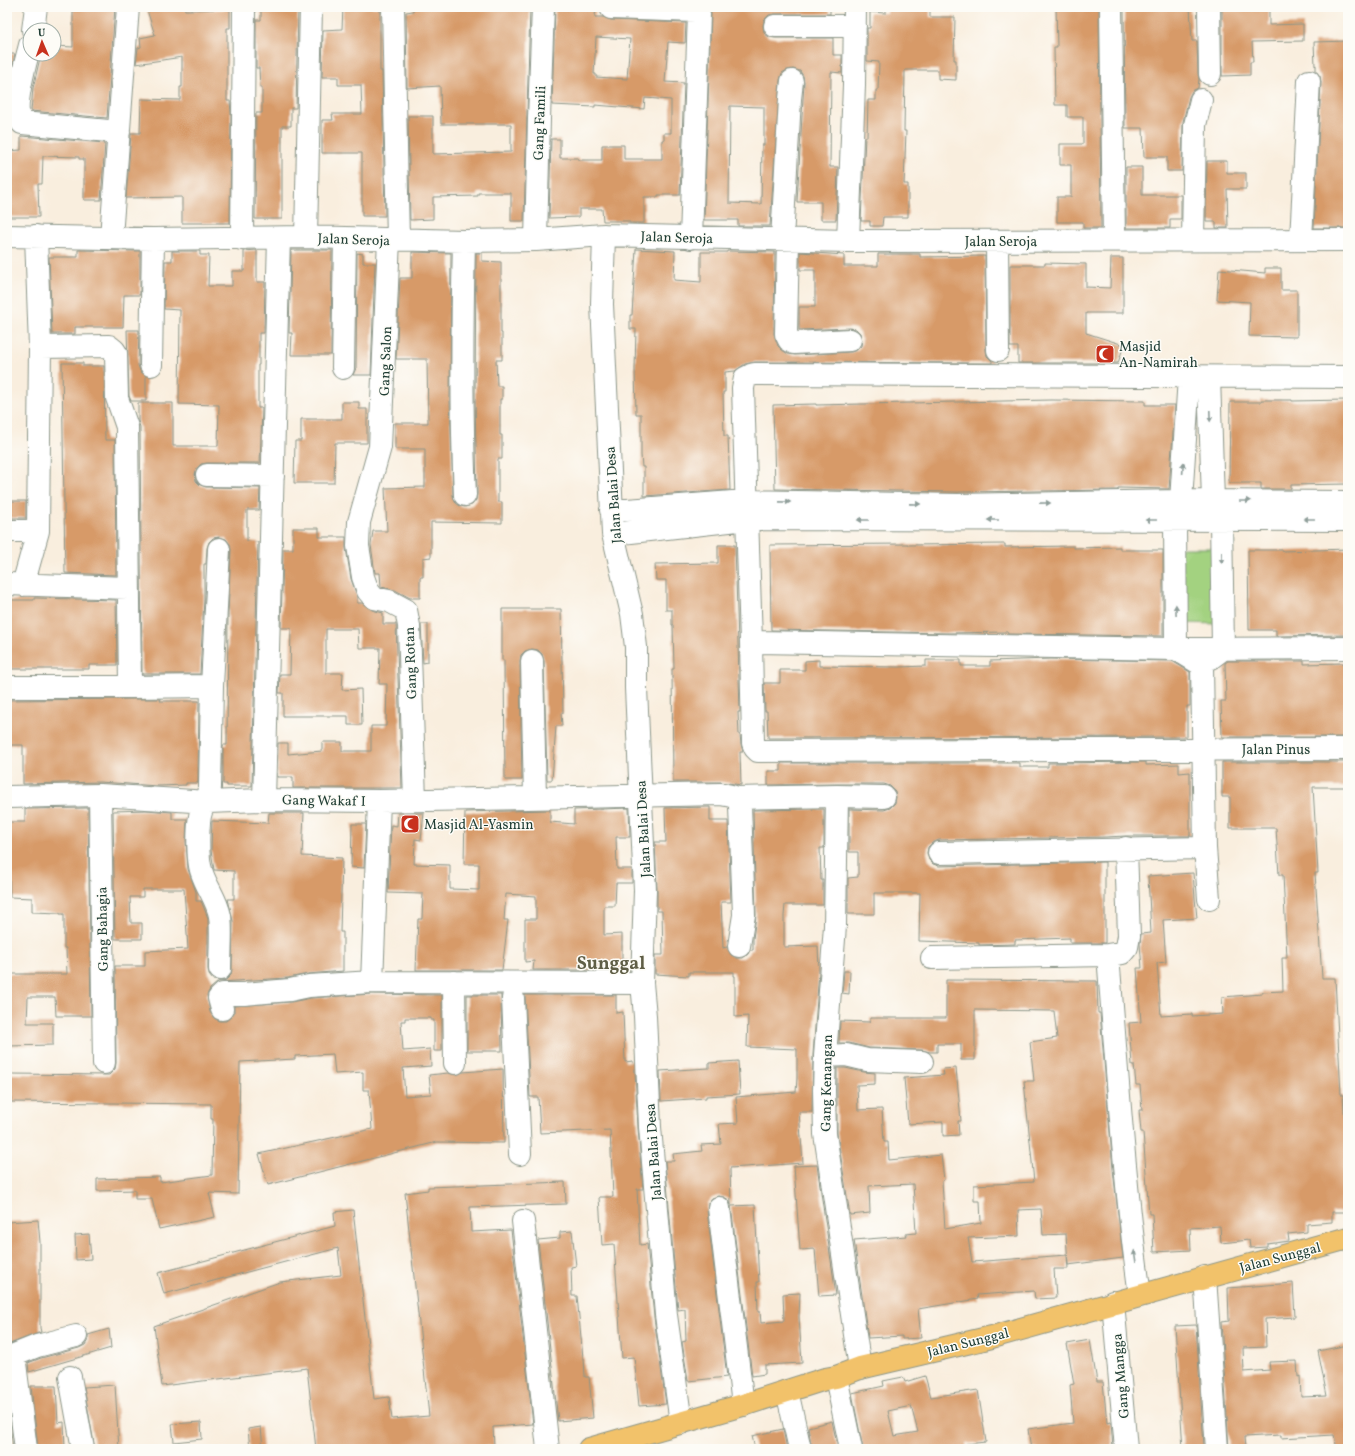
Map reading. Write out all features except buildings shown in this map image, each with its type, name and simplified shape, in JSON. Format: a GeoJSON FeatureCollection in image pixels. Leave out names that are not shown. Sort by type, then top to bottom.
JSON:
{"type":"FeatureCollection","features":[{"type":"Feature","properties":{"kind":"main road","name":"Jalan Sunggal"},"geometry":{"type":"LineString","coordinates":[[589,1449],[743,1405],[787,1390],[836,1377],[860,1368],[992,1337],[1113,1302],[1348,1238]]}},
{"type":"Feature","properties":{"kind":"street"},"geometry":{"type":"LineString","coordinates":[[34,22],[36,7]]}},
{"type":"Feature","properties":{"kind":"street"},"geometry":{"type":"LineString","coordinates":[[111,237],[128,7]]}},
{"type":"Feature","properties":{"kind":"street"},"geometry":{"type":"LineString","coordinates":[[242,239],[244,7]]}},
{"type":"Feature","properties":{"kind":"street"},"geometry":{"type":"LineString","coordinates":[[306,237],[311,7]]}},
{"type":"Feature","properties":{"kind":"street","name":"Gang Salon"},"geometry":{"type":"LineString","coordinates":[[372,481],[380,447],[394,239],[393,7]]}},
{"type":"Feature","properties":{"kind":"street","name":"Gang Famili"},"geometry":{"type":"LineString","coordinates":[[536,240],[543,7]]}},
{"type":"Feature","properties":{"kind":"street"},"geometry":{"type":"LineString","coordinates":[[1112,7],[1114,240]]}},
{"type":"Feature","properties":{"kind":"street"},"geometry":{"type":"LineString","coordinates":[[1209,7],[1210,74]]}},
{"type":"Feature","properties":{"kind":"street"},"geometry":{"type":"LineString","coordinates":[[611,8],[664,8],[695,11],[699,15],[691,238]]}},
{"type":"Feature","properties":{"kind":"street"},"geometry":{"type":"LineString","coordinates":[[774,26],[855,17],[848,241]]}},
{"type":"Feature","properties":{"kind":"street"},"geometry":{"type":"LineString","coordinates":[[26,62],[19,92],[18,114],[19,120],[22,124],[119,132]]}},
{"type":"Feature","properties":{"kind":"street"},"geometry":{"type":"LineString","coordinates":[[792,81],[790,99],[785,239],[786,334],[787,338],[794,343],[850,340]]}},
{"type":"Feature","properties":{"kind":"street"},"geometry":{"type":"LineString","coordinates":[[1301,240],[1309,81]]}},
{"type":"Feature","properties":{"kind":"street"},"geometry":{"type":"LineString","coordinates":[[1193,240],[1195,125],[1201,100]]}},
{"type":"Feature","properties":{"kind":"street","name":"Jalan Seroja"},"geometry":{"type":"LineString","coordinates":[[7,236],[153,239],[306,237],[464,241],[536,240],[604,235],[848,241],[1348,240]]}},
{"type":"Feature","properties":{"kind":"street","name":"Jalan Balai Desa"},"geometry":{"type":"LineString","coordinates":[[604,235],[602,304],[607,388],[611,510],[613,534],[632,614],[636,647],[636,688],[645,890],[642,983],[650,1127],[665,1307],[682,1423]]}},
{"type":"Feature","properties":{"kind":"street"},"geometry":{"type":"LineString","coordinates":[[36,236],[40,347],[38,531],[15,585],[128,588]]}},
{"type":"Feature","properties":{"kind":"street"},"geometry":{"type":"LineString","coordinates":[[264,800],[279,238]]}},
{"type":"Feature","properties":{"kind":"street"},"geometry":{"type":"LineString","coordinates":[[343,368],[345,238]]}},
{"type":"Feature","properties":{"kind":"street"},"geometry":{"type":"LineString","coordinates":[[151,365],[153,239]]}},
{"type":"Feature","properties":{"kind":"street"},"geometry":{"type":"LineString","coordinates":[[464,241],[462,331],[463,453],[465,495]]}},
{"type":"Feature","properties":{"kind":"street"},"geometry":{"type":"LineString","coordinates":[[997,241],[998,350]]}},
{"type":"Feature","properties":{"kind":"street"},"geometry":{"type":"LineString","coordinates":[[40,347],[109,346],[114,350],[118,398],[127,427],[130,687]]}},
{"type":"Feature","properties":{"kind":"street","name":"Jalan Pinus"},"geometry":{"type":"LineString","coordinates":[[1199,377],[751,374],[744,378],[743,388],[753,743],[755,748],[762,752],[1204,749],[1348,750]]}},
{"type":"Feature","properties":{"kind":"street"},"geometry":{"type":"LineString","coordinates":[[1199,377],[1348,377]]}},
{"type":"Feature","properties":{"kind":"street"},"geometry":{"type":"LineString","coordinates":[[1199,377],[1217,510],[1223,649]]}},
{"type":"Feature","properties":{"kind":"street"},"geometry":{"type":"LineString","coordinates":[[1176,649],[1178,510],[1199,377]]}},
{"type":"Feature","properties":{"kind":"street"},"geometry":{"type":"LineString","coordinates":[[207,475],[273,476]]}},
{"type":"Feature","properties":{"kind":"street","name":"Gang Rotan"},"geometry":{"type":"LineString","coordinates":[[372,481],[359,522],[359,558],[365,586],[371,595],[374,598],[389,601],[399,606],[406,610],[407,614],[409,626],[415,800]]}},
{"type":"Feature","properties":{"kind":"street"},"geometry":{"type":"LineString","coordinates":[[611,510],[958,512],[1217,510],[1348,502]]}},
{"type":"Feature","properties":{"kind":"street"},"geometry":{"type":"LineString","coordinates":[[613,534],[747,510]]}},
{"type":"Feature","properties":{"kind":"street"},"geometry":{"type":"LineString","coordinates":[[1217,510],[1348,520]]}},
{"type":"Feature","properties":{"kind":"street"},"geometry":{"type":"LineString","coordinates":[[7,531],[38,531]]}},
{"type":"Feature","properties":{"kind":"street"},"geometry":{"type":"LineString","coordinates":[[219,549],[212,686],[210,787],[208,802],[204,804],[200,816],[198,860],[202,874],[214,897],[220,916],[220,969]]}},
{"type":"Feature","properties":{"kind":"street"},"geometry":{"type":"LineString","coordinates":[[751,642],[1176,649],[1348,648]]}},
{"type":"Feature","properties":{"kind":"street"},"geometry":{"type":"LineString","coordinates":[[1176,649],[1202,665]]}},
{"type":"Feature","properties":{"kind":"street"},"geometry":{"type":"LineString","coordinates":[[1202,665],[1223,649]]}},
{"type":"Feature","properties":{"kind":"street"},"geometry":{"type":"LineString","coordinates":[[532,661],[535,798]]}},
{"type":"Feature","properties":{"kind":"street"},"geometry":{"type":"LineString","coordinates":[[1202,665],[1204,848],[1209,899]]}},
{"type":"Feature","properties":{"kind":"street"},"geometry":{"type":"LineString","coordinates":[[7,687],[212,686]]}},
{"type":"Feature","properties":{"kind":"street","name":"Gang Wakaf I"},"geometry":{"type":"LineString","coordinates":[[7,797],[100,795],[208,802],[264,800],[379,801],[721,794],[736,798],[837,796],[884,797]]}},
{"type":"Feature","properties":{"kind":"street","name":"Gang Bahagia"},"geometry":{"type":"LineString","coordinates":[[100,795],[104,1063]]}},
{"type":"Feature","properties":{"kind":"street","name":"Gang Kenangan"},"geometry":{"type":"LineString","coordinates":[[837,796],[835,926],[825,1056],[825,1134],[860,1368]]}},
{"type":"Feature","properties":{"kind":"street"},"geometry":{"type":"LineString","coordinates":[[736,798],[739,800],[740,806],[744,899],[744,915],[739,946]]}},
{"type":"Feature","properties":{"kind":"street"},"geometry":{"type":"LineString","coordinates":[[372,982],[379,801]]}},
{"type":"Feature","properties":{"kind":"street"},"geometry":{"type":"LineString","coordinates":[[939,853],[1126,848],[1204,848]]}},
{"type":"Feature","properties":{"kind":"street"},"geometry":{"type":"LineString","coordinates":[[932,958],[1115,954],[1127,947],[1130,936],[1126,848]]}},
{"type":"Feature","properties":{"kind":"street"},"geometry":{"type":"LineString","coordinates":[[1115,954],[1127,1105],[1134,1249],[1148,1293]]}},
{"type":"Feature","properties":{"kind":"street"},"geometry":{"type":"LineString","coordinates":[[222,1009],[219,998],[223,994],[244,994],[290,990],[309,986],[372,982],[642,983]]}},
{"type":"Feature","properties":{"kind":"street"},"geometry":{"type":"LineString","coordinates":[[454,982],[455,1063]]}},
{"type":"Feature","properties":{"kind":"street"},"geometry":{"type":"LineString","coordinates":[[513,998],[520,1154]]}},
{"type":"Feature","properties":{"kind":"street"},"geometry":{"type":"LineString","coordinates":[[825,1056],[846,1055],[867,1060],[922,1062]]}},
{"type":"Feature","properties":{"kind":"street"},"geometry":{"type":"LineString","coordinates":[[719,1208],[743,1405]]}},
{"type":"Feature","properties":{"kind":"street"},"geometry":{"type":"LineString","coordinates":[[523,1221],[548,1449]]}},
{"type":"Feature","properties":{"kind":"street"},"geometry":{"type":"LineString","coordinates":[[1205,1277],[1217,1449]]}},
{"type":"Feature","properties":{"kind":"street","name":"Gang Mangga"},"geometry":{"type":"LineString","coordinates":[[1113,1302],[1126,1449]]}},
{"type":"Feature","properties":{"kind":"street"},"geometry":{"type":"LineString","coordinates":[[26,1449],[10,1357],[37,1346],[76,1336]]}},
{"type":"Feature","properties":{"kind":"street"},"geometry":{"type":"LineString","coordinates":[[70,1377],[83,1449]]}},
{"type":"Feature","properties":{"kind":"street"},"geometry":{"type":"LineString","coordinates":[[836,1377],[851,1449]]}},
{"type":"Feature","properties":{"kind":"street"},"geometry":{"type":"LineString","coordinates":[[787,1390],[800,1449]]}},
{"type":"Feature","properties":{"kind":"green space"},"geometry":{"type":"Polygon","coordinates":[[[1179,548],[1221,548],[1221,624],[1179,623],[1179,548]]]}},
{"type":"Feature","properties":{"kind":"place","name":"Masjid An-Namirah"},"geometry":{"type":"Point","coordinates":[1105,354]}},
{"type":"Feature","properties":{"kind":"place","name":"Masjid Al-Yasmin"},"geometry":{"type":"Point","coordinates":[410,824]}},
{"type":"Feature","properties":{"kind":"district","name":"Sunggal"},"geometry":{"type":"Point","coordinates":[611,963]}}]}
